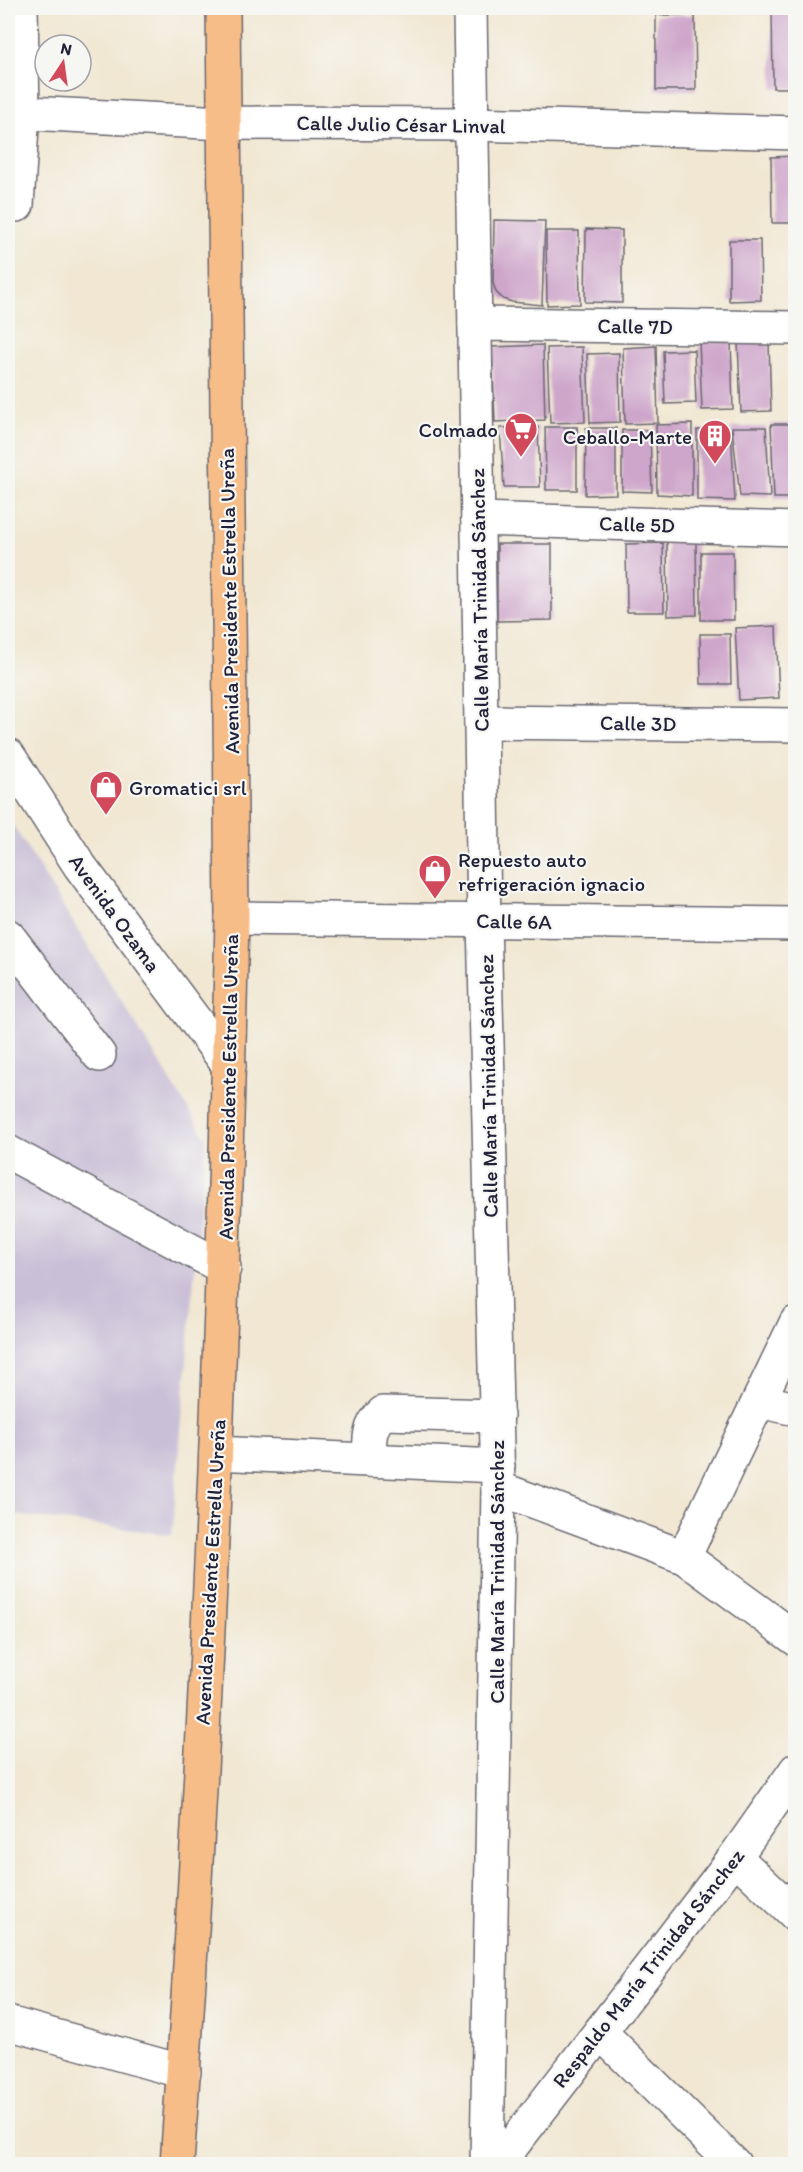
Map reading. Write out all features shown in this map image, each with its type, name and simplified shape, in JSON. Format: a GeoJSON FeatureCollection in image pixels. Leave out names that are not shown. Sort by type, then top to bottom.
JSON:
{"type":"FeatureCollection","features":[{"type":"Feature","properties":{"kind":"main road","name":"Avenida Presidente Estrella Ureña"},"geometry":{"type":"LineString","coordinates":[[177,2164],[184,2072],[216,1453],[229,1066],[232,918],[223,8]]}},
{"type":"Feature","properties":{"kind":"street"},"geometry":{"type":"LineString","coordinates":[[17,205],[15,112],[21,8]]}},
{"type":"Feature","properties":{"kind":"street","name":"Calle María Trinidad Sánchez"},"geometry":{"type":"LineString","coordinates":[[470,8],[484,921],[498,1477],[487,2164]]}},
{"type":"Feature","properties":{"kind":"street","name":"Calle Julio César Linval"},"geometry":{"type":"LineString","coordinates":[[15,112],[225,123],[471,124],[795,133]]}},
{"type":"Feature","properties":{"kind":"street","name":"Calle 7D"},"geometry":{"type":"LineString","coordinates":[[475,324],[795,328]]}},
{"type":"Feature","properties":{"kind":"street","name":"Calle 5D"},"geometry":{"type":"LineString","coordinates":[[478,519],[795,529]]}},
{"type":"Feature","properties":{"kind":"street","name":"Calle 3D"},"geometry":{"type":"LineString","coordinates":[[481,722],[795,725]]}},
{"type":"Feature","properties":{"kind":"street","name":"Avenida Ozama"},"geometry":{"type":"LineString","coordinates":[[8,755],[80,866],[229,1066]]}},
{"type":"Feature","properties":{"kind":"street","name":"Calle 6A"},"geometry":{"type":"LineString","coordinates":[[232,918],[795,924]]}},
{"type":"Feature","properties":{"kind":"street"},"geometry":{"type":"LineString","coordinates":[[8,936],[99,1055]]}},
{"type":"Feature","properties":{"kind":"street"},"geometry":{"type":"LineString","coordinates":[[8,1152],[224,1268]]}},
{"type":"Feature","properties":{"kind":"street"},"geometry":{"type":"LineString","coordinates":[[684,1557],[795,1323]]}},
{"type":"Feature","properties":{"kind":"street"},"geometry":{"type":"LineString","coordinates":[[759,1401],[795,1409]]}},
{"type":"Feature","properties":{"kind":"street"},"geometry":{"type":"LineString","coordinates":[[369,1460],[369,1434],[374,1421],[383,1413],[497,1416]]}},
{"type":"Feature","properties":{"kind":"street"},"geometry":{"type":"LineString","coordinates":[[216,1453],[369,1460],[498,1477],[684,1557],[795,1639]]}},
{"type":"Feature","properties":{"kind":"street","name":"Respaldo María Trinidad Sánchez"},"geometry":{"type":"LineString","coordinates":[[498,2164],[735,1857],[795,1770]]}},
{"type":"Feature","properties":{"kind":"street"},"geometry":{"type":"LineString","coordinates":[[735,1857],[795,1915]]}},
{"type":"Feature","properties":{"kind":"street"},"geometry":{"type":"LineString","coordinates":[[8,2024],[184,2072]]}},
{"type":"Feature","properties":{"kind":"street"},"geometry":{"type":"LineString","coordinates":[[600,2032],[734,2164]]}},
{"type":"Feature","properties":{"kind":"shaded area"},"geometry":{"type":"Polygon","coordinates":[[[8,817],[206,1138],[172,1535],[8,1514],[8,817]]]}},
{"type":"Feature","properties":{"kind":"building"},"geometry":{"type":"Polygon","coordinates":[[[772,10],[796,10],[796,88],[773,88],[772,10]]]}},
{"type":"Feature","properties":{"kind":"building"},"geometry":{"type":"Polygon","coordinates":[[[656,15],[695,15],[696,90],[656,90],[656,15]]]}},
{"type":"Feature","properties":{"kind":"building"},"geometry":{"type":"Polygon","coordinates":[[[796,156],[796,223],[772,223],[771,157],[796,156]]]}},
{"type":"Feature","properties":{"kind":"building"},"geometry":{"type":"Polygon","coordinates":[[[494,220],[545,221],[542,305],[512,302],[503,299],[496,292],[493,283],[494,220]]]}},
{"type":"Feature","properties":{"kind":"building"},"geometry":{"type":"Polygon","coordinates":[[[586,229],[622,230],[622,303],[585,302],[586,229]]]}},
{"type":"Feature","properties":{"kind":"building"},"geometry":{"type":"Polygon","coordinates":[[[546,231],[579,231],[580,304],[547,305],[546,231]]]}},
{"type":"Feature","properties":{"kind":"building"},"geometry":{"type":"Polygon","coordinates":[[[729,240],[760,240],[761,300],[729,301],[729,240]]]}},
{"type":"Feature","properties":{"kind":"building"},"geometry":{"type":"Polygon","coordinates":[[[731,340],[733,409],[702,410],[699,341],[731,340]]]}},
{"type":"Feature","properties":{"kind":"building"},"geometry":{"type":"Polygon","coordinates":[[[769,342],[771,411],[741,412],[738,343],[769,342]]]}},
{"type":"Feature","properties":{"kind":"building"},"geometry":{"type":"Polygon","coordinates":[[[543,345],[545,420],[495,422],[492,347],[543,345]]]}},
{"type":"Feature","properties":{"kind":"building"},"geometry":{"type":"Polygon","coordinates":[[[656,346],[658,423],[625,424],[623,348],[656,346]]]}},
{"type":"Feature","properties":{"kind":"building"},"geometry":{"type":"Polygon","coordinates":[[[582,347],[585,422],[550,423],[547,348],[582,347]]]}},
{"type":"Feature","properties":{"kind":"building"},"geometry":{"type":"Polygon","coordinates":[[[694,350],[696,403],[665,404],[663,351],[694,350]]]}},
{"type":"Feature","properties":{"kind":"building"},"geometry":{"type":"Polygon","coordinates":[[[619,353],[620,422],[590,423],[587,354],[619,353]]]}},
{"type":"Feature","properties":{"kind":"building"},"geometry":{"type":"Polygon","coordinates":[[[692,424],[692,496],[657,494],[656,425],[692,424]]]}},
{"type":"Feature","properties":{"kind":"building"},"geometry":{"type":"Polygon","coordinates":[[[771,424],[796,424],[796,498],[774,498],[771,424]]]}},
{"type":"Feature","properties":{"kind":"building","name":"Colmado"},"geometry":{"type":"Polygon","coordinates":[[[538,427],[540,487],[504,487],[500,428],[538,427]]]}},
{"type":"Feature","properties":{"kind":"building"},"geometry":{"type":"Polygon","coordinates":[[[545,427],[577,427],[577,490],[546,490],[545,427]]]}},
{"type":"Feature","properties":{"kind":"building"},"geometry":{"type":"Polygon","coordinates":[[[732,427],[766,427],[770,497],[740,496],[732,427]]]}},
{"type":"Feature","properties":{"kind":"building"},"geometry":{"type":"Polygon","coordinates":[[[586,428],[616,428],[616,494],[585,495],[586,428]]]}},
{"type":"Feature","properties":{"kind":"building"},"geometry":{"type":"Polygon","coordinates":[[[622,430],[650,430],[652,492],[622,491],[622,430]]]}},
{"type":"Feature","properties":{"kind":"building","name":"Ceballo-Marte"},"geometry":{"type":"Polygon","coordinates":[[[697,430],[731,430],[735,501],[697,500],[697,430]]]}},
{"type":"Feature","properties":{"kind":"building"},"geometry":{"type":"Polygon","coordinates":[[[696,541],[697,615],[668,616],[667,542],[696,541]]]}},
{"type":"Feature","properties":{"kind":"building"},"geometry":{"type":"Polygon","coordinates":[[[663,543],[664,612],[627,612],[626,544],[663,543]]]}},
{"type":"Feature","properties":{"kind":"building"},"geometry":{"type":"Polygon","coordinates":[[[497,544],[552,544],[552,620],[497,621],[497,544]]]}},
{"type":"Feature","properties":{"kind":"building"},"geometry":{"type":"Polygon","coordinates":[[[701,552],[733,552],[734,620],[701,620],[701,552]]]}},
{"type":"Feature","properties":{"kind":"building"},"geometry":{"type":"Polygon","coordinates":[[[776,626],[779,698],[739,700],[735,628],[776,626]]]}},
{"type":"Feature","properties":{"kind":"building"},"geometry":{"type":"Polygon","coordinates":[[[700,634],[730,634],[731,684],[701,684],[700,634]]]}},
{"type":"Feature","properties":{"kind":"place","name":"Colmado"},"geometry":{"type":"Point","coordinates":[521,458]}},
{"type":"Feature","properties":{"kind":"place","name":"Ceballo-Marte"},"geometry":{"type":"Point","coordinates":[715,465]}},
{"type":"Feature","properties":{"kind":"place","name":"Gromatici srl"},"geometry":{"type":"Point","coordinates":[106,816]}},
{"type":"Feature","properties":{"kind":"place","name":"Repuesto auto refrigeración ignacio"},"geometry":{"type":"Point","coordinates":[435,900]}}]}
